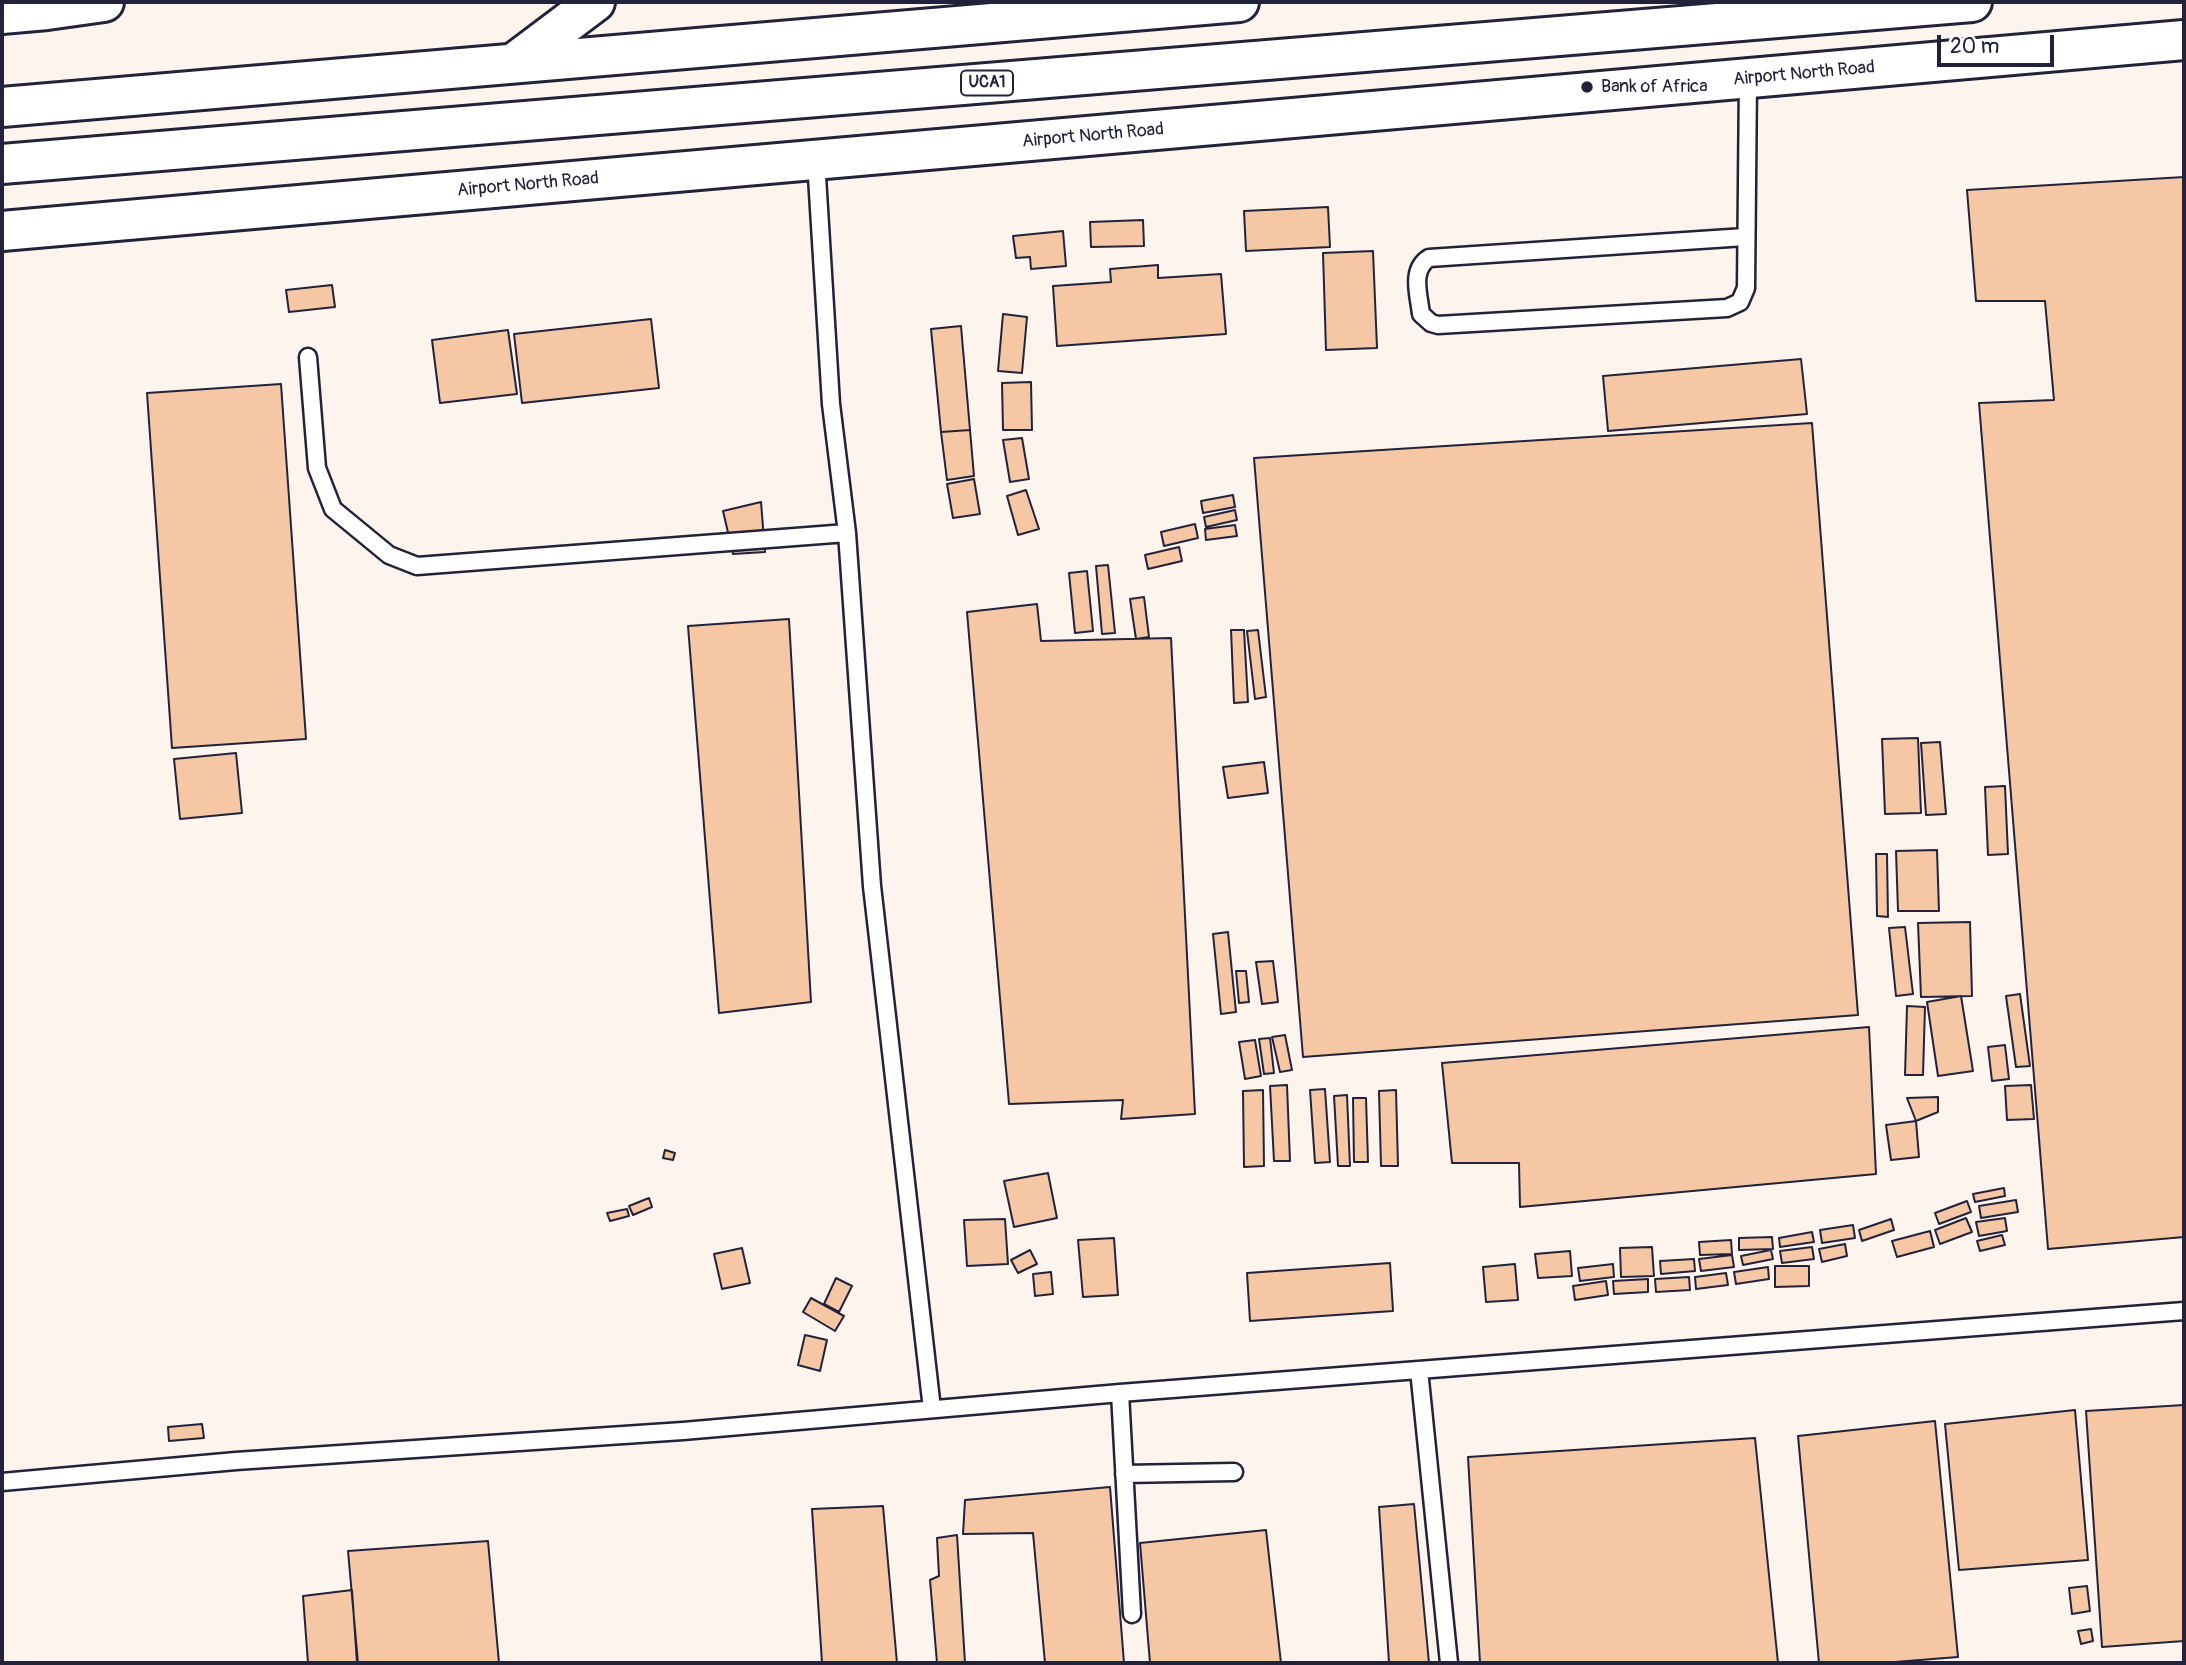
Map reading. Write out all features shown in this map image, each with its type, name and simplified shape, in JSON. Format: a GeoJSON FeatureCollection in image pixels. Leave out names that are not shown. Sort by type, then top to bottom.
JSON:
{"type":"FeatureCollection","features":[{"type":"Feature","properties":{"kind":"main road"},"geometry":{"type":"LineString","coordinates":[[2,14],[104,2]]}},
{"type":"Feature","properties":{"kind":"main road"},"geometry":{"type":"LineString","coordinates":[[514,63],[595,2]]}},
{"type":"Feature","properties":{"kind":"main road"},"geometry":{"type":"LineString","coordinates":[[2,107],[1239,2]]}},
{"type":"Feature","properties":{"kind":"main road","name":"UCA1"},"geometry":{"type":"LineString","coordinates":[[2,164],[1972,2]]}},
{"type":"Feature","properties":{"kind":"main road","name":"Airport North Road"},"geometry":{"type":"LineString","coordinates":[[2,231],[2184,40]]}},
{"type":"Feature","properties":{"kind":"lane"},"geometry":{"type":"LineString","coordinates":[[1745,237],[1429,258],[1422,262],[1417,272],[1422,314],[1431,323],[1438,325],[1727,308],[1740,302],[1746,288],[1748,79]]}},
{"type":"Feature","properties":{"kind":"lane"},"geometry":{"type":"LineString","coordinates":[[816,160],[831,404],[847,533],[872,886],[932,1409]]}},
{"type":"Feature","properties":{"kind":"lane"},"geometry":{"type":"LineString","coordinates":[[308,357],[317,468],[333,509],[389,555],[417,566],[847,533]]}},
{"type":"Feature","properties":{"kind":"lane"},"geometry":{"type":"LineString","coordinates":[[2,1482],[236,1461],[683,1431],[1120,1393],[2184,1311]]}},
{"type":"Feature","properties":{"kind":"lane"},"geometry":{"type":"LineString","coordinates":[[1419,1370],[1449,1663]]}},
{"type":"Feature","properties":{"kind":"lane"},"geometry":{"type":"LineString","coordinates":[[1120,1393],[1132,1614]]}},
{"type":"Feature","properties":{"kind":"lane"},"geometry":{"type":"LineString","coordinates":[[1124,1474],[1234,1472]]}},
{"type":"Feature","properties":{"kind":"building"},"geometry":{"type":"Polygon","coordinates":[[[2184,177],[2184,1237],[2048,1249],[1979,403],[2054,400],[2045,301],[1976,301],[1967,190],[2184,177]]]}},
{"type":"Feature","properties":{"kind":"building"},"geometry":{"type":"Polygon","coordinates":[[[1328,207],[1330,247],[1246,251],[1244,211],[1328,207]]]}},
{"type":"Feature","properties":{"kind":"building"},"geometry":{"type":"Polygon","coordinates":[[[1143,220],[1144,246],[1091,247],[1090,222],[1143,220]]]}},
{"type":"Feature","properties":{"kind":"building"},"geometry":{"type":"Polygon","coordinates":[[[1063,231],[1066,266],[1031,269],[1030,257],[1016,258],[1013,236],[1063,231]]]}},
{"type":"Feature","properties":{"kind":"building"},"geometry":{"type":"Polygon","coordinates":[[[1373,251],[1377,348],[1326,350],[1323,253],[1373,251]]]}},
{"type":"Feature","properties":{"kind":"building"},"geometry":{"type":"Polygon","coordinates":[[[1158,265],[1158,278],[1221,274],[1226,334],[1057,346],[1053,286],[1111,282],[1110,269],[1158,265]]]}},
{"type":"Feature","properties":{"kind":"building"},"geometry":{"type":"Polygon","coordinates":[[[332,285],[335,307],[289,312],[286,290],[332,285]]]}},
{"type":"Feature","properties":{"kind":"building"},"geometry":{"type":"Polygon","coordinates":[[[1003,314],[1027,317],[1022,373],[998,371],[1003,314]]]}},
{"type":"Feature","properties":{"kind":"building"},"geometry":{"type":"Polygon","coordinates":[[[651,319],[659,388],[522,403],[514,334],[651,319]]]}},
{"type":"Feature","properties":{"kind":"building"},"geometry":{"type":"Polygon","coordinates":[[[961,326],[970,430],[941,432],[931,329],[961,326]]]}},
{"type":"Feature","properties":{"kind":"building"},"geometry":{"type":"Polygon","coordinates":[[[508,330],[517,394],[440,403],[432,340],[508,330]]]}},
{"type":"Feature","properties":{"kind":"building"},"geometry":{"type":"Polygon","coordinates":[[[1801,359],[1807,414],[1608,431],[1603,376],[1801,359]]]}},
{"type":"Feature","properties":{"kind":"building"},"geometry":{"type":"Polygon","coordinates":[[[1031,382],[1032,430],[1003,430],[1002,383],[1031,382]]]}},
{"type":"Feature","properties":{"kind":"building"},"geometry":{"type":"Polygon","coordinates":[[[281,384],[306,739],[172,748],[147,393],[281,384]]]}},
{"type":"Feature","properties":{"kind":"building"},"geometry":{"type":"Polygon","coordinates":[[[1812,423],[1858,1015],[1303,1057],[1254,458],[1812,423]]]}},
{"type":"Feature","properties":{"kind":"building"},"geometry":{"type":"Polygon","coordinates":[[[970,430],[974,476],[947,480],[941,432],[970,430]]]}},
{"type":"Feature","properties":{"kind":"building"},"geometry":{"type":"Polygon","coordinates":[[[1022,438],[1029,479],[1010,482],[1003,440],[1022,438]]]}},
{"type":"Feature","properties":{"kind":"building"},"geometry":{"type":"Polygon","coordinates":[[[974,479],[980,514],[953,518],[947,484],[974,479]]]}},
{"type":"Feature","properties":{"kind":"building"},"geometry":{"type":"Polygon","coordinates":[[[1026,490],[1039,529],[1018,535],[1007,496],[1026,490]]]}},
{"type":"Feature","properties":{"kind":"building"},"geometry":{"type":"Polygon","coordinates":[[[1233,495],[1235,507],[1203,513],[1201,501],[1233,495]]]}},
{"type":"Feature","properties":{"kind":"building"},"geometry":{"type":"Polygon","coordinates":[[[761,502],[765,552],[733,554],[723,511],[761,502]]]}},
{"type":"Feature","properties":{"kind":"building"},"geometry":{"type":"Polygon","coordinates":[[[1235,510],[1237,520],[1206,527],[1204,517],[1235,510]]]}},
{"type":"Feature","properties":{"kind":"building"},"geometry":{"type":"Polygon","coordinates":[[[1195,524],[1198,538],[1164,546],[1161,532],[1195,524]]]}},
{"type":"Feature","properties":{"kind":"building"},"geometry":{"type":"Polygon","coordinates":[[[1235,525],[1237,536],[1206,540],[1205,529],[1235,525]]]}},
{"type":"Feature","properties":{"kind":"building"},"geometry":{"type":"Polygon","coordinates":[[[1179,547],[1182,561],[1148,569],[1145,555],[1179,547]]]}},
{"type":"Feature","properties":{"kind":"building"},"geometry":{"type":"Polygon","coordinates":[[[1108,565],[1115,633],[1102,634],[1096,566],[1108,565]]]}},
{"type":"Feature","properties":{"kind":"building"},"geometry":{"type":"Polygon","coordinates":[[[1087,571],[1093,631],[1075,633],[1069,573],[1087,571]]]}},
{"type":"Feature","properties":{"kind":"building"},"geometry":{"type":"Polygon","coordinates":[[[1144,597],[1149,637],[1136,639],[1130,599],[1144,597]]]}},
{"type":"Feature","properties":{"kind":"building"},"geometry":{"type":"Polygon","coordinates":[[[1037,604],[1041,641],[1171,638],[1195,1114],[1121,1119],[1123,1100],[1009,1104],[967,612],[1037,604]]]}},
{"type":"Feature","properties":{"kind":"building"},"geometry":{"type":"Polygon","coordinates":[[[789,619],[811,1002],[719,1013],[688,626],[789,619]]]}},
{"type":"Feature","properties":{"kind":"building"},"geometry":{"type":"Polygon","coordinates":[[[1231,630],[1244,630],[1248,702],[1234,703],[1231,630]]]}},
{"type":"Feature","properties":{"kind":"building"},"geometry":{"type":"Polygon","coordinates":[[[1258,630],[1266,697],[1255,699],[1247,631],[1258,630]]]}},
{"type":"Feature","properties":{"kind":"building"},"geometry":{"type":"Polygon","coordinates":[[[1918,738],[1921,813],[1885,814],[1882,739],[1918,738]]]}},
{"type":"Feature","properties":{"kind":"building"},"geometry":{"type":"Polygon","coordinates":[[[1940,742],[1946,814],[1926,815],[1921,743],[1940,742]]]}},
{"type":"Feature","properties":{"kind":"building"},"geometry":{"type":"Polygon","coordinates":[[[236,753],[242,813],[180,819],[174,759],[236,753]]]}},
{"type":"Feature","properties":{"kind":"building"},"geometry":{"type":"Polygon","coordinates":[[[1264,762],[1268,793],[1228,798],[1223,767],[1264,762]]]}},
{"type":"Feature","properties":{"kind":"building"},"geometry":{"type":"Polygon","coordinates":[[[2005,786],[2008,854],[1988,855],[1985,787],[2005,786]]]}},
{"type":"Feature","properties":{"kind":"building"},"geometry":{"type":"Polygon","coordinates":[[[1937,850],[1939,911],[1898,911],[1896,851],[1937,850]]]}},
{"type":"Feature","properties":{"kind":"building"},"geometry":{"type":"Polygon","coordinates":[[[1876,854],[1887,854],[1888,917],[1877,916],[1876,854]]]}},
{"type":"Feature","properties":{"kind":"building"},"geometry":{"type":"Polygon","coordinates":[[[1970,922],[1972,996],[1921,997],[1918,923],[1970,922]]]}},
{"type":"Feature","properties":{"kind":"building"},"geometry":{"type":"Polygon","coordinates":[[[1905,927],[1913,994],[1896,996],[1889,928],[1905,927]]]}},
{"type":"Feature","properties":{"kind":"building"},"geometry":{"type":"Polygon","coordinates":[[[1228,932],[1236,1012],[1221,1014],[1213,934],[1228,932]]]}},
{"type":"Feature","properties":{"kind":"building"},"geometry":{"type":"Polygon","coordinates":[[[1273,961],[1278,1002],[1262,1004],[1256,962],[1273,961]]]}},
{"type":"Feature","properties":{"kind":"building"},"geometry":{"type":"Polygon","coordinates":[[[1236,971],[1246,971],[1249,1002],[1239,1003],[1236,971]]]}},
{"type":"Feature","properties":{"kind":"building"},"geometry":{"type":"Polygon","coordinates":[[[2020,994],[2030,1066],[2016,1067],[2006,996],[2020,994]]]}},
{"type":"Feature","properties":{"kind":"building"},"geometry":{"type":"Polygon","coordinates":[[[1961,996],[1973,1071],[1938,1076],[1927,1002],[1961,996]]]}},
{"type":"Feature","properties":{"kind":"building"},"geometry":{"type":"Polygon","coordinates":[[[1907,1006],[1925,1007],[1923,1075],[1905,1075],[1907,1006]]]}},
{"type":"Feature","properties":{"kind":"building"},"geometry":{"type":"Polygon","coordinates":[[[1869,1027],[1876,1174],[1520,1207],[1519,1163],[1452,1163],[1442,1063],[1869,1027]]]}},
{"type":"Feature","properties":{"kind":"building"},"geometry":{"type":"Polygon","coordinates":[[[1285,1035],[1292,1070],[1280,1072],[1272,1037],[1285,1035]]]}},
{"type":"Feature","properties":{"kind":"building"},"geometry":{"type":"Polygon","coordinates":[[[1270,1038],[1274,1073],[1264,1074],[1259,1039],[1270,1038]]]}},
{"type":"Feature","properties":{"kind":"building"},"geometry":{"type":"Polygon","coordinates":[[[1255,1040],[1261,1076],[1245,1079],[1239,1042],[1255,1040]]]}},
{"type":"Feature","properties":{"kind":"building"},"geometry":{"type":"Polygon","coordinates":[[[2005,1045],[2009,1079],[1992,1081],[1988,1047],[2005,1045]]]}},
{"type":"Feature","properties":{"kind":"building"},"geometry":{"type":"Polygon","coordinates":[[[1287,1085],[1290,1161],[1274,1161],[1270,1086],[1287,1085]]]}},
{"type":"Feature","properties":{"kind":"building"},"geometry":{"type":"Polygon","coordinates":[[[2031,1085],[2034,1119],[2007,1120],[2005,1086],[2031,1085]]]}},
{"type":"Feature","properties":{"kind":"building"},"geometry":{"type":"Polygon","coordinates":[[[1325,1089],[1330,1162],[1315,1163],[1310,1090],[1325,1089]]]}},
{"type":"Feature","properties":{"kind":"building"},"geometry":{"type":"Polygon","coordinates":[[[1263,1090],[1264,1166],[1244,1167],[1243,1091],[1263,1090]]]}},
{"type":"Feature","properties":{"kind":"building"},"geometry":{"type":"Polygon","coordinates":[[[1396,1090],[1398,1166],[1381,1166],[1379,1091],[1396,1090]]]}},
{"type":"Feature","properties":{"kind":"building"},"geometry":{"type":"Polygon","coordinates":[[[1347,1095],[1350,1166],[1338,1166],[1334,1096],[1347,1095]]]}},
{"type":"Feature","properties":{"kind":"building"},"geometry":{"type":"Polygon","coordinates":[[[1938,1097],[1938,1112],[1916,1121],[1907,1098],[1938,1097]]]}},
{"type":"Feature","properties":{"kind":"building"},"geometry":{"type":"Polygon","coordinates":[[[1353,1098],[1366,1098],[1368,1162],[1354,1162],[1353,1098]]]}},
{"type":"Feature","properties":{"kind":"building"},"geometry":{"type":"Polygon","coordinates":[[[1916,1121],[1919,1157],[1891,1160],[1886,1125],[1916,1121]]]}},
{"type":"Feature","properties":{"kind":"building"},"geometry":{"type":"Polygon","coordinates":[[[665,1150],[675,1153],[673,1160],[663,1158],[665,1150]]]}},
{"type":"Feature","properties":{"kind":"building"},"geometry":{"type":"Polygon","coordinates":[[[1048,1173],[1057,1218],[1014,1227],[1004,1181],[1048,1173]]]}},
{"type":"Feature","properties":{"kind":"building"},"geometry":{"type":"Polygon","coordinates":[[[2004,1188],[2005,1196],[1975,1202],[1973,1194],[2004,1188]]]}},
{"type":"Feature","properties":{"kind":"building"},"geometry":{"type":"Polygon","coordinates":[[[649,1198],[652,1207],[633,1215],[629,1206],[649,1198]]]}},
{"type":"Feature","properties":{"kind":"building"},"geometry":{"type":"Polygon","coordinates":[[[2016,1200],[2018,1212],[1981,1218],[1979,1206],[2016,1200]]]}},
{"type":"Feature","properties":{"kind":"building"},"geometry":{"type":"Polygon","coordinates":[[[1967,1201],[1971,1212],[1939,1224],[1935,1213],[1967,1201]]]}},
{"type":"Feature","properties":{"kind":"building"},"geometry":{"type":"Polygon","coordinates":[[[627,1209],[629,1216],[610,1221],[607,1213],[627,1209]]]}},
{"type":"Feature","properties":{"kind":"building"},"geometry":{"type":"Polygon","coordinates":[[[1966,1218],[1972,1232],[1940,1244],[1935,1230],[1966,1218]]]}},
{"type":"Feature","properties":{"kind":"building"},"geometry":{"type":"Polygon","coordinates":[[[2005,1218],[2007,1231],[1979,1236],[1976,1222],[2005,1218]]]}},
{"type":"Feature","properties":{"kind":"building"},"geometry":{"type":"Polygon","coordinates":[[[1005,1219],[1008,1264],[967,1266],[964,1220],[1005,1219]]]}},
{"type":"Feature","properties":{"kind":"building"},"geometry":{"type":"Polygon","coordinates":[[[1891,1219],[1894,1230],[1862,1241],[1859,1230],[1891,1219]]]}},
{"type":"Feature","properties":{"kind":"building"},"geometry":{"type":"Polygon","coordinates":[[[1853,1225],[1855,1238],[1822,1243],[1820,1230],[1853,1225]]]}},
{"type":"Feature","properties":{"kind":"building"},"geometry":{"type":"Polygon","coordinates":[[[1930,1231],[1934,1247],[1897,1257],[1892,1241],[1930,1231]]]}},
{"type":"Feature","properties":{"kind":"building"},"geometry":{"type":"Polygon","coordinates":[[[1812,1232],[1814,1242],[1780,1247],[1779,1238],[1812,1232]]]}},
{"type":"Feature","properties":{"kind":"building"},"geometry":{"type":"Polygon","coordinates":[[[2002,1235],[2005,1245],[1980,1251],[1977,1241],[2002,1235]]]}},
{"type":"Feature","properties":{"kind":"building"},"geometry":{"type":"Polygon","coordinates":[[[1772,1237],[1773,1249],[1739,1250],[1739,1238],[1772,1237]]]}},
{"type":"Feature","properties":{"kind":"building"},"geometry":{"type":"Polygon","coordinates":[[[1114,1238],[1118,1295],[1083,1297],[1078,1240],[1114,1238]]]}},
{"type":"Feature","properties":{"kind":"building"},"geometry":{"type":"Polygon","coordinates":[[[1731,1240],[1732,1254],[1700,1255],[1699,1242],[1731,1240]]]}},
{"type":"Feature","properties":{"kind":"building"},"geometry":{"type":"Polygon","coordinates":[[[1845,1244],[1847,1256],[1822,1262],[1819,1249],[1845,1244]]]}},
{"type":"Feature","properties":{"kind":"building"},"geometry":{"type":"Polygon","coordinates":[[[1652,1247],[1654,1276],[1621,1277],[1620,1248],[1652,1247]]]}},
{"type":"Feature","properties":{"kind":"building"},"geometry":{"type":"Polygon","coordinates":[[[1812,1247],[1814,1259],[1782,1263],[1780,1251],[1812,1247]]]}},
{"type":"Feature","properties":{"kind":"building"},"geometry":{"type":"Polygon","coordinates":[[[742,1248],[750,1283],[722,1289],[714,1254],[742,1248]]]}},
{"type":"Feature","properties":{"kind":"building"},"geometry":{"type":"Polygon","coordinates":[[[1030,1250],[1037,1264],[1018,1273],[1011,1260],[1030,1250]]]}},
{"type":"Feature","properties":{"kind":"building"},"geometry":{"type":"Polygon","coordinates":[[[1771,1250],[1773,1259],[1743,1265],[1741,1256],[1771,1250]]]}},
{"type":"Feature","properties":{"kind":"building"},"geometry":{"type":"Polygon","coordinates":[[[1570,1251],[1572,1276],[1538,1278],[1535,1254],[1570,1251]]]}},
{"type":"Feature","properties":{"kind":"building"},"geometry":{"type":"Polygon","coordinates":[[[1732,1255],[1734,1267],[1701,1271],[1699,1259],[1732,1255]]]}},
{"type":"Feature","properties":{"kind":"building"},"geometry":{"type":"Polygon","coordinates":[[[1694,1259],[1695,1271],[1661,1274],[1660,1261],[1694,1259]]]}},
{"type":"Feature","properties":{"kind":"building"},"geometry":{"type":"Polygon","coordinates":[[[1390,1263],[1393,1311],[1250,1321],[1247,1273],[1390,1263]]]}},
{"type":"Feature","properties":{"kind":"building"},"geometry":{"type":"Polygon","coordinates":[[[1515,1264],[1518,1300],[1486,1302],[1483,1267],[1515,1264]]]}},
{"type":"Feature","properties":{"kind":"building"},"geometry":{"type":"Polygon","coordinates":[[[1613,1264],[1614,1277],[1580,1281],[1578,1268],[1613,1264]]]}},
{"type":"Feature","properties":{"kind":"building"},"geometry":{"type":"Polygon","coordinates":[[[1775,1266],[1809,1266],[1809,1286],[1775,1287],[1775,1266]]]}},
{"type":"Feature","properties":{"kind":"building"},"geometry":{"type":"Polygon","coordinates":[[[1768,1267],[1769,1279],[1736,1284],[1734,1272],[1768,1267]]]}},
{"type":"Feature","properties":{"kind":"building"},"geometry":{"type":"Polygon","coordinates":[[[1051,1272],[1053,1294],[1035,1296],[1033,1274],[1051,1272]]]}},
{"type":"Feature","properties":{"kind":"building"},"geometry":{"type":"Polygon","coordinates":[[[1726,1273],[1728,1285],[1696,1289],[1695,1277],[1726,1273]]]}},
{"type":"Feature","properties":{"kind":"building"},"geometry":{"type":"Polygon","coordinates":[[[1689,1277],[1690,1290],[1656,1292],[1655,1279],[1689,1277]]]}},
{"type":"Feature","properties":{"kind":"building"},"geometry":{"type":"Polygon","coordinates":[[[836,1278],[852,1286],[839,1312],[824,1304],[836,1278]]]}},
{"type":"Feature","properties":{"kind":"building"},"geometry":{"type":"Polygon","coordinates":[[[1648,1279],[1648,1292],[1614,1294],[1613,1281],[1648,1279]]]}},
{"type":"Feature","properties":{"kind":"building"},"geometry":{"type":"Polygon","coordinates":[[[1606,1281],[1608,1295],[1575,1300],[1573,1286],[1606,1281]]]}},
{"type":"Feature","properties":{"kind":"building"},"geometry":{"type":"Polygon","coordinates":[[[811,1298],[844,1316],[835,1331],[803,1312],[811,1298]]]}},
{"type":"Feature","properties":{"kind":"building"},"geometry":{"type":"Polygon","coordinates":[[[805,1335],[827,1340],[820,1371],[798,1365],[805,1335]]]}},
{"type":"Feature","properties":{"kind":"building"},"geometry":{"type":"Polygon","coordinates":[[[2184,1405],[2184,1641],[2102,1647],[2086,1411],[2184,1405]]]}},
{"type":"Feature","properties":{"kind":"building"},"geometry":{"type":"Polygon","coordinates":[[[2075,1410],[2088,1560],[1959,1570],[1945,1424],[2075,1410]]]}},
{"type":"Feature","properties":{"kind":"building"},"geometry":{"type":"Polygon","coordinates":[[[1935,1421],[1958,1657],[1882,1663],[1819,1663],[1798,1436],[1935,1421]]]}},
{"type":"Feature","properties":{"kind":"building"},"geometry":{"type":"Polygon","coordinates":[[[202,1424],[204,1438],[169,1441],[168,1427],[202,1424]]]}},
{"type":"Feature","properties":{"kind":"building"},"geometry":{"type":"Polygon","coordinates":[[[1755,1438],[1778,1663],[1480,1663],[1468,1457],[1755,1438]]]}},
{"type":"Feature","properties":{"kind":"building"},"geometry":{"type":"Polygon","coordinates":[[[1110,1487],[1124,1663],[1045,1663],[1033,1533],[963,1534],[965,1500],[1110,1487]]]}},
{"type":"Feature","properties":{"kind":"building"},"geometry":{"type":"Polygon","coordinates":[[[1414,1504],[1429,1663],[1389,1663],[1379,1507],[1414,1504]]]}},
{"type":"Feature","properties":{"kind":"building"},"geometry":{"type":"Polygon","coordinates":[[[883,1506],[897,1663],[822,1663],[812,1509],[883,1506]]]}},
{"type":"Feature","properties":{"kind":"building"},"geometry":{"type":"Polygon","coordinates":[[[1266,1530],[1281,1663],[1150,1663],[1140,1543],[1266,1530]]]}},
{"type":"Feature","properties":{"kind":"building"},"geometry":{"type":"Polygon","coordinates":[[[957,1535],[965,1663],[937,1663],[930,1580],[939,1576],[937,1538],[957,1535]]]}},
{"type":"Feature","properties":{"kind":"building"},"geometry":{"type":"Polygon","coordinates":[[[488,1541],[499,1663],[358,1663],[348,1551],[488,1541]]]}},
{"type":"Feature","properties":{"kind":"building"},"geometry":{"type":"Polygon","coordinates":[[[2087,1586],[2090,1611],[2072,1614],[2069,1588],[2087,1586]]]}},
{"type":"Feature","properties":{"kind":"building"},"geometry":{"type":"Polygon","coordinates":[[[352,1590],[357,1663],[308,1663],[303,1596],[352,1590]]]}},
{"type":"Feature","properties":{"kind":"building"},"geometry":{"type":"Polygon","coordinates":[[[2091,1629],[2093,1641],[2081,1644],[2078,1631],[2091,1629]]]}},
{"type":"Feature","properties":{"kind":"place","name":"Bank of Africa"},"geometry":{"type":"Point","coordinates":[1587,87]}}]}
